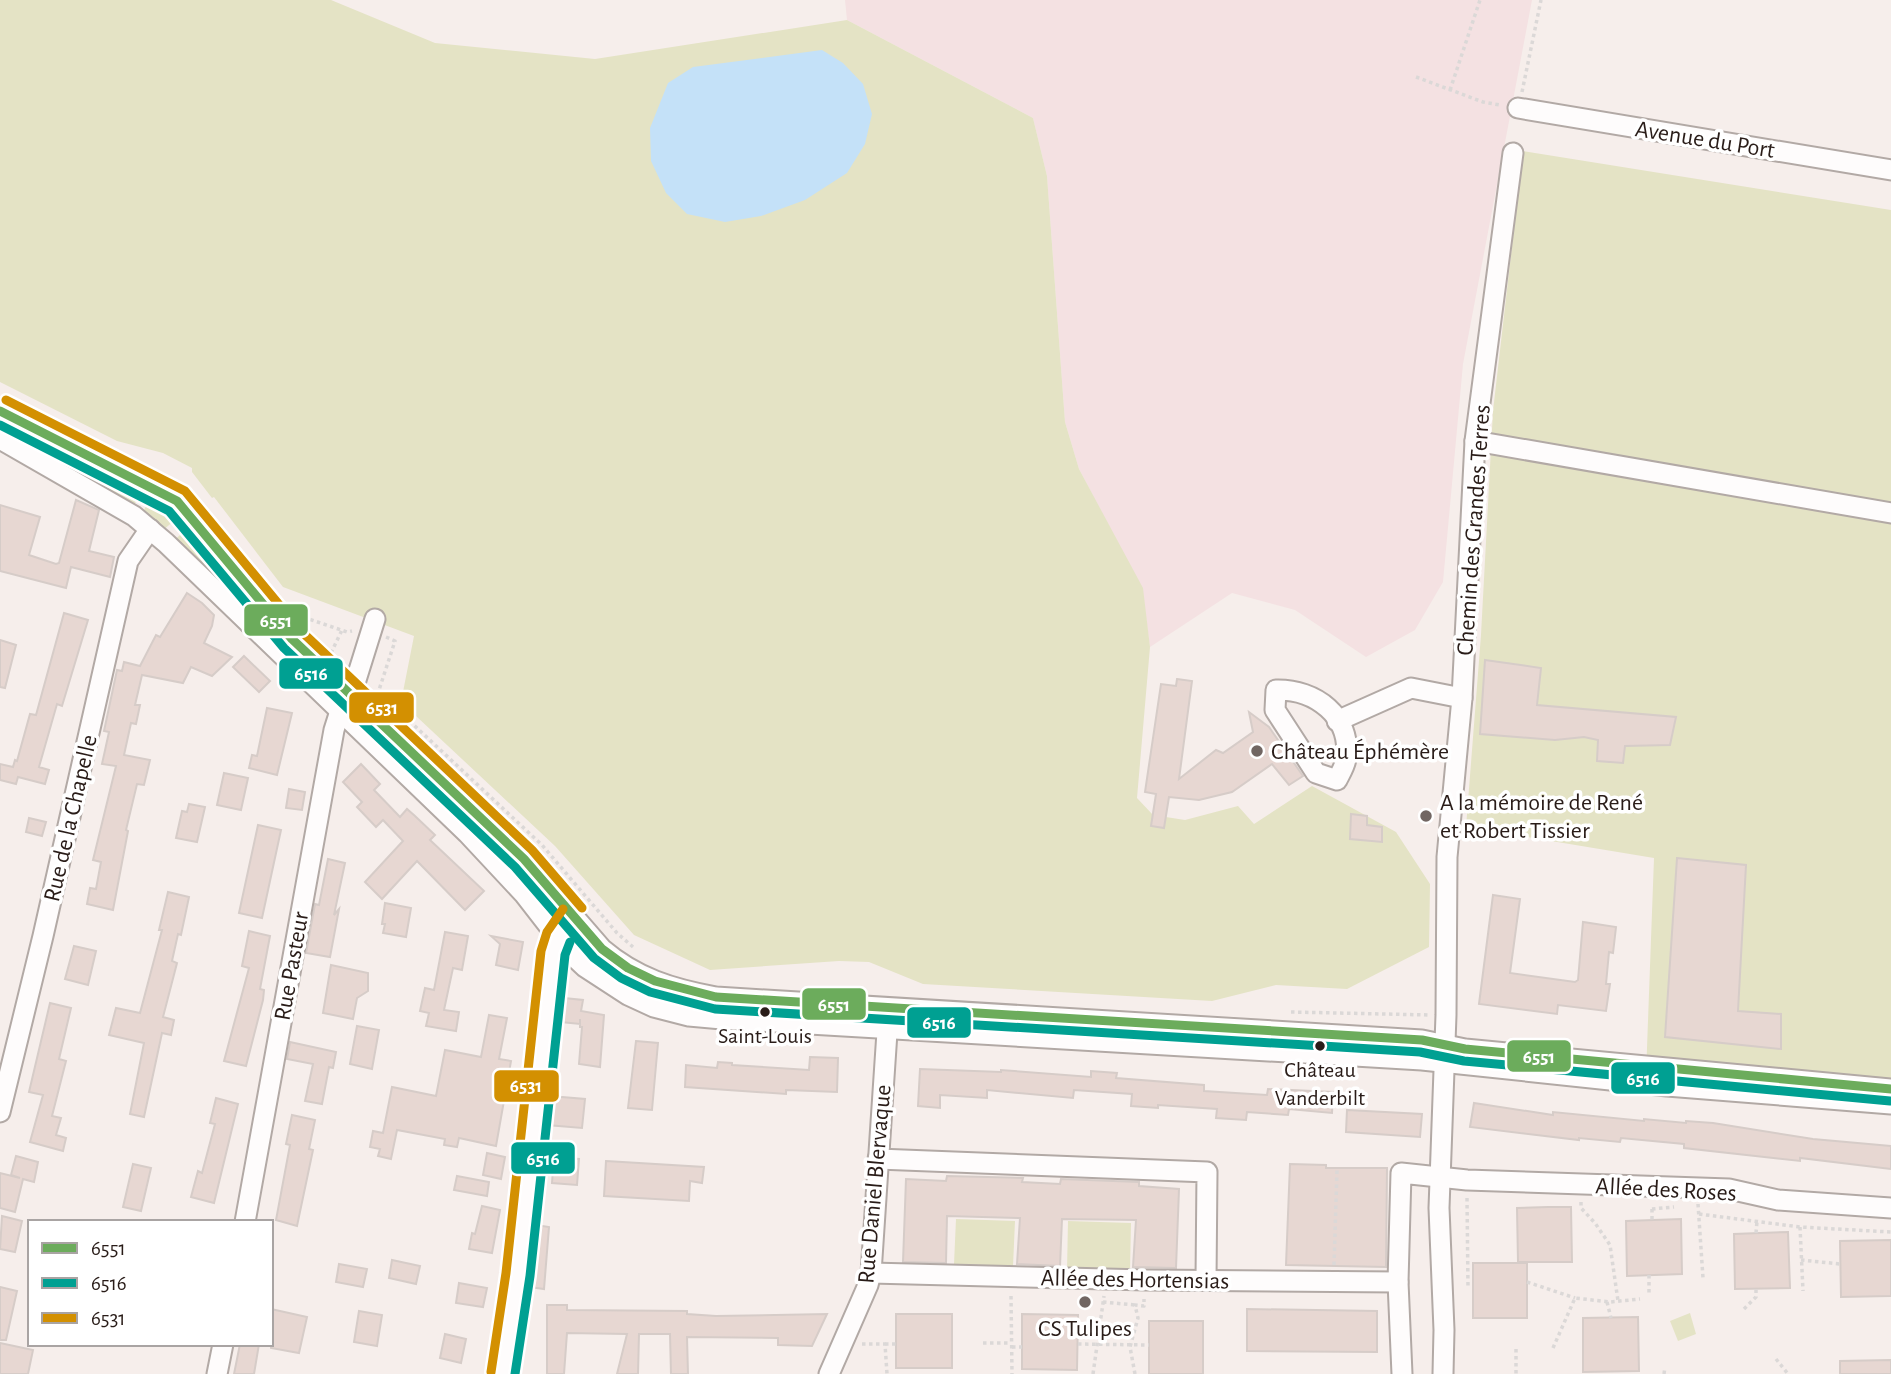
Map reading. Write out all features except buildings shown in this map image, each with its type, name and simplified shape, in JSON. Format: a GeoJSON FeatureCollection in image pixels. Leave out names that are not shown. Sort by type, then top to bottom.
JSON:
{"type":"FeatureCollection","features":[{"type":"Feature","properties":{"kind":"street","name":"Avenue du Port"},"geometry":{"type":"LineString","coordinates":[[1518,108],[1891,170]]}},
{"type":"Feature","properties":{"kind":"street","name":"Chemin des Grandes Terres"},"geometry":{"type":"LineString","coordinates":[[1443,1374],[1444,1330],[1432,1177],[1444,1055],[1447,857],[1462,698],[1475,441],[1513,153]]}},
{"type":"Feature","properties":{"kind":"street"},"geometry":{"type":"LineString","coordinates":[[0,411],[177,501],[346,704],[524,894],[558,938],[585,967],[628,995],[673,1012],[722,1019],[1322,1054],[1549,1058],[1891,1089]]}},
{"type":"Feature","properties":{"kind":"street"},"geometry":{"type":"LineString","coordinates":[[0,439],[134,516],[150,529],[524,859],[573,916],[617,961],[647,979],[665,986],[716,997],[1422,1040],[1444,1055],[1680,1088],[1891,1104]]}},
{"type":"Feature","properties":{"kind":"street"},"geometry":{"type":"LineString","coordinates":[[1475,441],[1891,513]]}},
{"type":"Feature","properties":{"kind":"street","name":"Rue de la Chapelle"},"geometry":{"type":"LineString","coordinates":[[0,1112],[128,561],[150,529]]}},
{"type":"Feature","properties":{"kind":"street","name":"Rue Pasteur"},"geometry":{"type":"LineString","coordinates":[[245,1220],[334,730],[378,627]]}},
{"type":"Feature","properties":{"kind":"street"},"geometry":{"type":"LineString","coordinates":[[1337,721],[1411,688],[1462,698]]}},
{"type":"Feature","properties":{"kind":"street"},"geometry":{"type":"LineString","coordinates":[[1276,690],[1292,690],[1312,695],[1334,714],[1337,721],[1344,734],[1346,761],[1337,780],[1316,773],[1275,710],[1276,690]]}},
{"type":"Feature","properties":{"kind":"street"},"geometry":{"type":"LineString","coordinates":[[503,1374],[518,1275],[553,952],[558,938],[573,916]]}},
{"type":"Feature","properties":{"kind":"street","name":"Rue Daniel Blervaque"},"geometry":{"type":"LineString","coordinates":[[829,1374],[871,1273],[889,1008]]}},
{"type":"Feature","properties":{"kind":"street"},"geometry":{"type":"LineString","coordinates":[[878,1159],[1208,1172],[1206,1280]]}},
{"type":"Feature","properties":{"kind":"street"},"geometry":{"type":"LineString","coordinates":[[1402,1374],[1398,1282],[1401,1173],[1432,1177]]}},
{"type":"Feature","properties":{"kind":"street","name":"Allée des Roses"},"geometry":{"type":"LineString","coordinates":[[1432,1177],[1729,1189],[1778,1200],[1891,1208]]}},
{"type":"Feature","properties":{"kind":"street","name":"Allée des Hortensias"},"geometry":{"type":"LineString","coordinates":[[871,1273],[1146,1280],[1398,1282]]}},
{"type":"Feature","properties":{"kind":"street"},"geometry":{"type":"LineString","coordinates":[[217,1374],[223,1346]]}},
{"type":"Feature","properties":{"kind":"path"},"geometry":{"type":"LineString","coordinates":[[1450,90],[1480,0]]}},
{"type":"Feature","properties":{"kind":"path"},"geometry":{"type":"LineString","coordinates":[[1416,77],[1483,102],[1518,108],[1541,0]]}},
{"type":"Feature","properties":{"kind":"path"},"geometry":{"type":"LineString","coordinates":[[378,627],[395,640],[379,691],[542,845],[617,933],[636,950]]}},
{"type":"Feature","properties":{"kind":"path"},"geometry":{"type":"LineString","coordinates":[[324,662],[342,630]]}},
{"type":"Feature","properties":{"kind":"path"},"geometry":{"type":"LineString","coordinates":[[1288,1012],[1437,1015]]}},
{"type":"Feature","properties":{"kind":"path"},"geometry":{"type":"LineString","coordinates":[[1333,1282],[1337,1170]]}},
{"type":"Feature","properties":{"kind":"path"},"geometry":{"type":"LineString","coordinates":[[1467,1180],[1468,1287],[1473,1287]]}},
{"type":"Feature","properties":{"kind":"path"},"geometry":{"type":"LineString","coordinates":[[1697,1188],[1703,1278]]}},
{"type":"Feature","properties":{"kind":"path"},"geometry":{"type":"LineString","coordinates":[[1570,1199],[1581,1200],[1581,1208],[1610,1245],[1618,1301]]}},
{"type":"Feature","properties":{"kind":"path"},"geometry":{"type":"LineString","coordinates":[[1799,1201],[1803,1291]]}},
{"type":"Feature","properties":{"kind":"path"},"geometry":{"type":"LineString","coordinates":[[1699,1214],[1800,1227],[1891,1232]]}},
{"type":"Feature","properties":{"kind":"path"},"geometry":{"type":"LineString","coordinates":[[1801,1260],[1840,1264]]}},
{"type":"Feature","properties":{"kind":"path"},"geometry":{"type":"LineString","coordinates":[[1649,1275],[1649,1296]]}},
{"type":"Feature","properties":{"kind":"path"},"geometry":{"type":"LineString","coordinates":[[1011,1276],[1012,1374]]}},
{"type":"Feature","properties":{"kind":"path"},"geometry":{"type":"LineString","coordinates":[[1093,1374],[1105,1278]]}},
{"type":"Feature","properties":{"kind":"path"},"geometry":{"type":"LineString","coordinates":[[1103,1302],[1144,1306],[1146,1280]]}},
{"type":"Feature","properties":{"kind":"path"},"geometry":{"type":"LineString","coordinates":[[1527,1282],[1575,1298],[1607,1302],[1640,1299]]}},
{"type":"Feature","properties":{"kind":"path"},"geometry":{"type":"LineString","coordinates":[[1744,1309],[1756,1297],[1756,1289]]}},
{"type":"Feature","properties":{"kind":"path"},"geometry":{"type":"LineString","coordinates":[[1553,1348],[1575,1298]]}},
{"type":"Feature","properties":{"kind":"path"},"geometry":{"type":"LineString","coordinates":[[1607,1302],[1611,1318]]}},
{"type":"Feature","properties":{"kind":"path"},"geometry":{"type":"LineString","coordinates":[[1135,1305],[1138,1318],[1130,1347],[1135,1374]]}},
{"type":"Feature","properties":{"kind":"path"},"geometry":{"type":"LineString","coordinates":[[984,1343],[1022,1347]]}},
{"type":"Feature","properties":{"kind":"path"},"geometry":{"type":"LineString","coordinates":[[860,1344],[896,1344]]}},
{"type":"Feature","properties":{"kind":"path"},"geometry":{"type":"LineString","coordinates":[[885,1344],[887,1374]]}},
{"type":"Feature","properties":{"kind":"path"},"geometry":{"type":"LineString","coordinates":[[1078,1344],[1130,1347],[1149,1345]]}},
{"type":"Feature","properties":{"kind":"path"},"geometry":{"type":"LineString","coordinates":[[1516,1349],[1516,1374]]}},
{"type":"Feature","properties":{"kind":"path"},"geometry":{"type":"LineString","coordinates":[[1776,1359],[1788,1374]]}},
{"type":"Feature","properties":{"kind":"path"},"geometry":{"type":"LineString","coordinates":[[1664,1374],[1665,1367]]}},
{"type":"Feature","properties":{"kind":"shaded area"},"geometry":{"type":"Polygon","coordinates":[[[845,0],[1532,0],[1463,364],[1443,582],[1415,630],[1366,657],[1295,610],[1232,593],[1150,647],[1142,588],[1079,469],[1065,422],[1047,176],[1033,118],[847,20],[845,0]]]}},
{"type":"Feature","properties":{"kind":"green space"},"geometry":{"type":"Polygon","coordinates":[[[0,0],[331,0],[435,43],[595,59],[847,20],[1033,118],[1047,176],[1065,422],[1079,469],[1143,588],[1150,647],[1137,798],[1153,815],[1185,820],[1238,806],[1254,824],[1312,786],[1396,832],[1430,884],[1429,947],[1347,989],[1276,985],[1212,1001],[923,984],[869,962],[839,961],[710,970],[634,935],[555,846],[401,702],[414,636],[283,587],[192,472],[192,468],[163,453],[117,441],[0,382],[0,0]]]}},
{"type":"Feature","properties":{"kind":"green space"},"geometry":{"type":"Polygon","coordinates":[[[1523,151],[1891,210],[1891,1099],[1646,1075],[1654,858],[1466,827],[1481,635],[1493,411],[1523,151]]]}},
{"type":"Feature","properties":{"kind":"green space"},"geometry":{"type":"Polygon","coordinates":[[[0,417],[142,488],[133,508],[0,432],[0,417]]]}},
{"type":"Feature","properties":{"kind":"green space"},"geometry":{"type":"Polygon","coordinates":[[[153,493],[182,514],[162,531],[142,514],[153,493]]]}},
{"type":"Feature","properties":{"kind":"green space"},"geometry":{"type":"Polygon","coordinates":[[[192,525],[308,672],[173,541],[192,525]]]}},
{"type":"Feature","properties":{"kind":"green space"},"geometry":{"type":"Polygon","coordinates":[[[373,725],[535,878],[525,887],[368,730],[373,725]]]}},
{"type":"Feature","properties":{"kind":"green space"},"geometry":{"type":"Polygon","coordinates":[[[601,956],[618,969],[835,1010],[835,1020],[665,1005],[593,964],[601,956]]]}},
{"type":"Feature","properties":{"kind":"green space"},"geometry":{"type":"Polygon","coordinates":[[[930,1015],[1134,1028],[1134,1038],[930,1025],[930,1015]]]}},
{"type":"Feature","properties":{"kind":"green space"},"geometry":{"type":"Polygon","coordinates":[[[956,1219],[1015,1221],[1013,1266],[954,1264],[956,1219]]]}},
{"type":"Feature","properties":{"kind":"green space"},"geometry":{"type":"Polygon","coordinates":[[[1068,1221],[1131,1223],[1130,1271],[1067,1270],[1068,1221]]]}},
{"type":"Feature","properties":{"kind":"green space"},"geometry":{"type":"Polygon","coordinates":[[[1690,1313],[1696,1334],[1678,1341],[1670,1321],[1690,1313]]]}},
{"type":"Feature","properties":{"kind":"water"},"geometry":{"type":"Polygon","coordinates":[[[822,50],[843,63],[863,84],[872,114],[865,144],[847,173],[805,200],[761,216],[725,222],[687,214],[666,193],[651,161],[650,128],[668,83],[693,67],[822,50]]]}},
{"type":"Feature","properties":{"kind":"transit line","name":"6531"},"geometry":{"type":"LineString","coordinates":[[6,400],[185,491],[301,631],[532,850],[582,908]]}},
{"type":"Feature","properties":{"kind":"transit line","name":"6551"},"geometry":{"type":"LineString","coordinates":[[0,411],[177,501],[292,639],[524,859],[602,949],[628,968],[655,981],[716,997],[1422,1040],[1465,1049],[1891,1089]]}},
{"type":"Feature","properties":{"kind":"transit line","name":"6516"},"geometry":{"type":"LineString","coordinates":[[0,425],[169,511],[284,648],[515,867],[594,958],[621,978],[650,992],[715,1009],[1420,1052],[1464,1061],[1890,1101]]}},
{"type":"Feature","properties":{"kind":"transit line","name":"6531"},"geometry":{"type":"LineString","coordinates":[[491,1372],[506,1273],[541,951],[547,932],[563,909]]}},
{"type":"Feature","properties":{"kind":"transit line","name":"6516"},"geometry":{"type":"LineString","coordinates":[[515,1374],[530,1276],[565,955],[570,942]]}},
{"type":"Feature","properties":{"kind":"place","name":"Château Éphémère"},"geometry":{"type":"Point","coordinates":[1257,751]}},
{"type":"Feature","properties":{"kind":"place","name":"A la mémoire de René et Robert Tissier"},"geometry":{"type":"Point","coordinates":[1426,816]}},
{"type":"Feature","properties":{"kind":"place","name":"Saint-Louis"},"geometry":{"type":"Point","coordinates":[765,1012]}},
{"type":"Feature","properties":{"kind":"place","name":"Château Vanderbilt"},"geometry":{"type":"Point","coordinates":[1320,1046]}},
{"type":"Feature","properties":{"kind":"place","name":"CS Tulipes"},"geometry":{"type":"Point","coordinates":[1085,1302]}}]}
